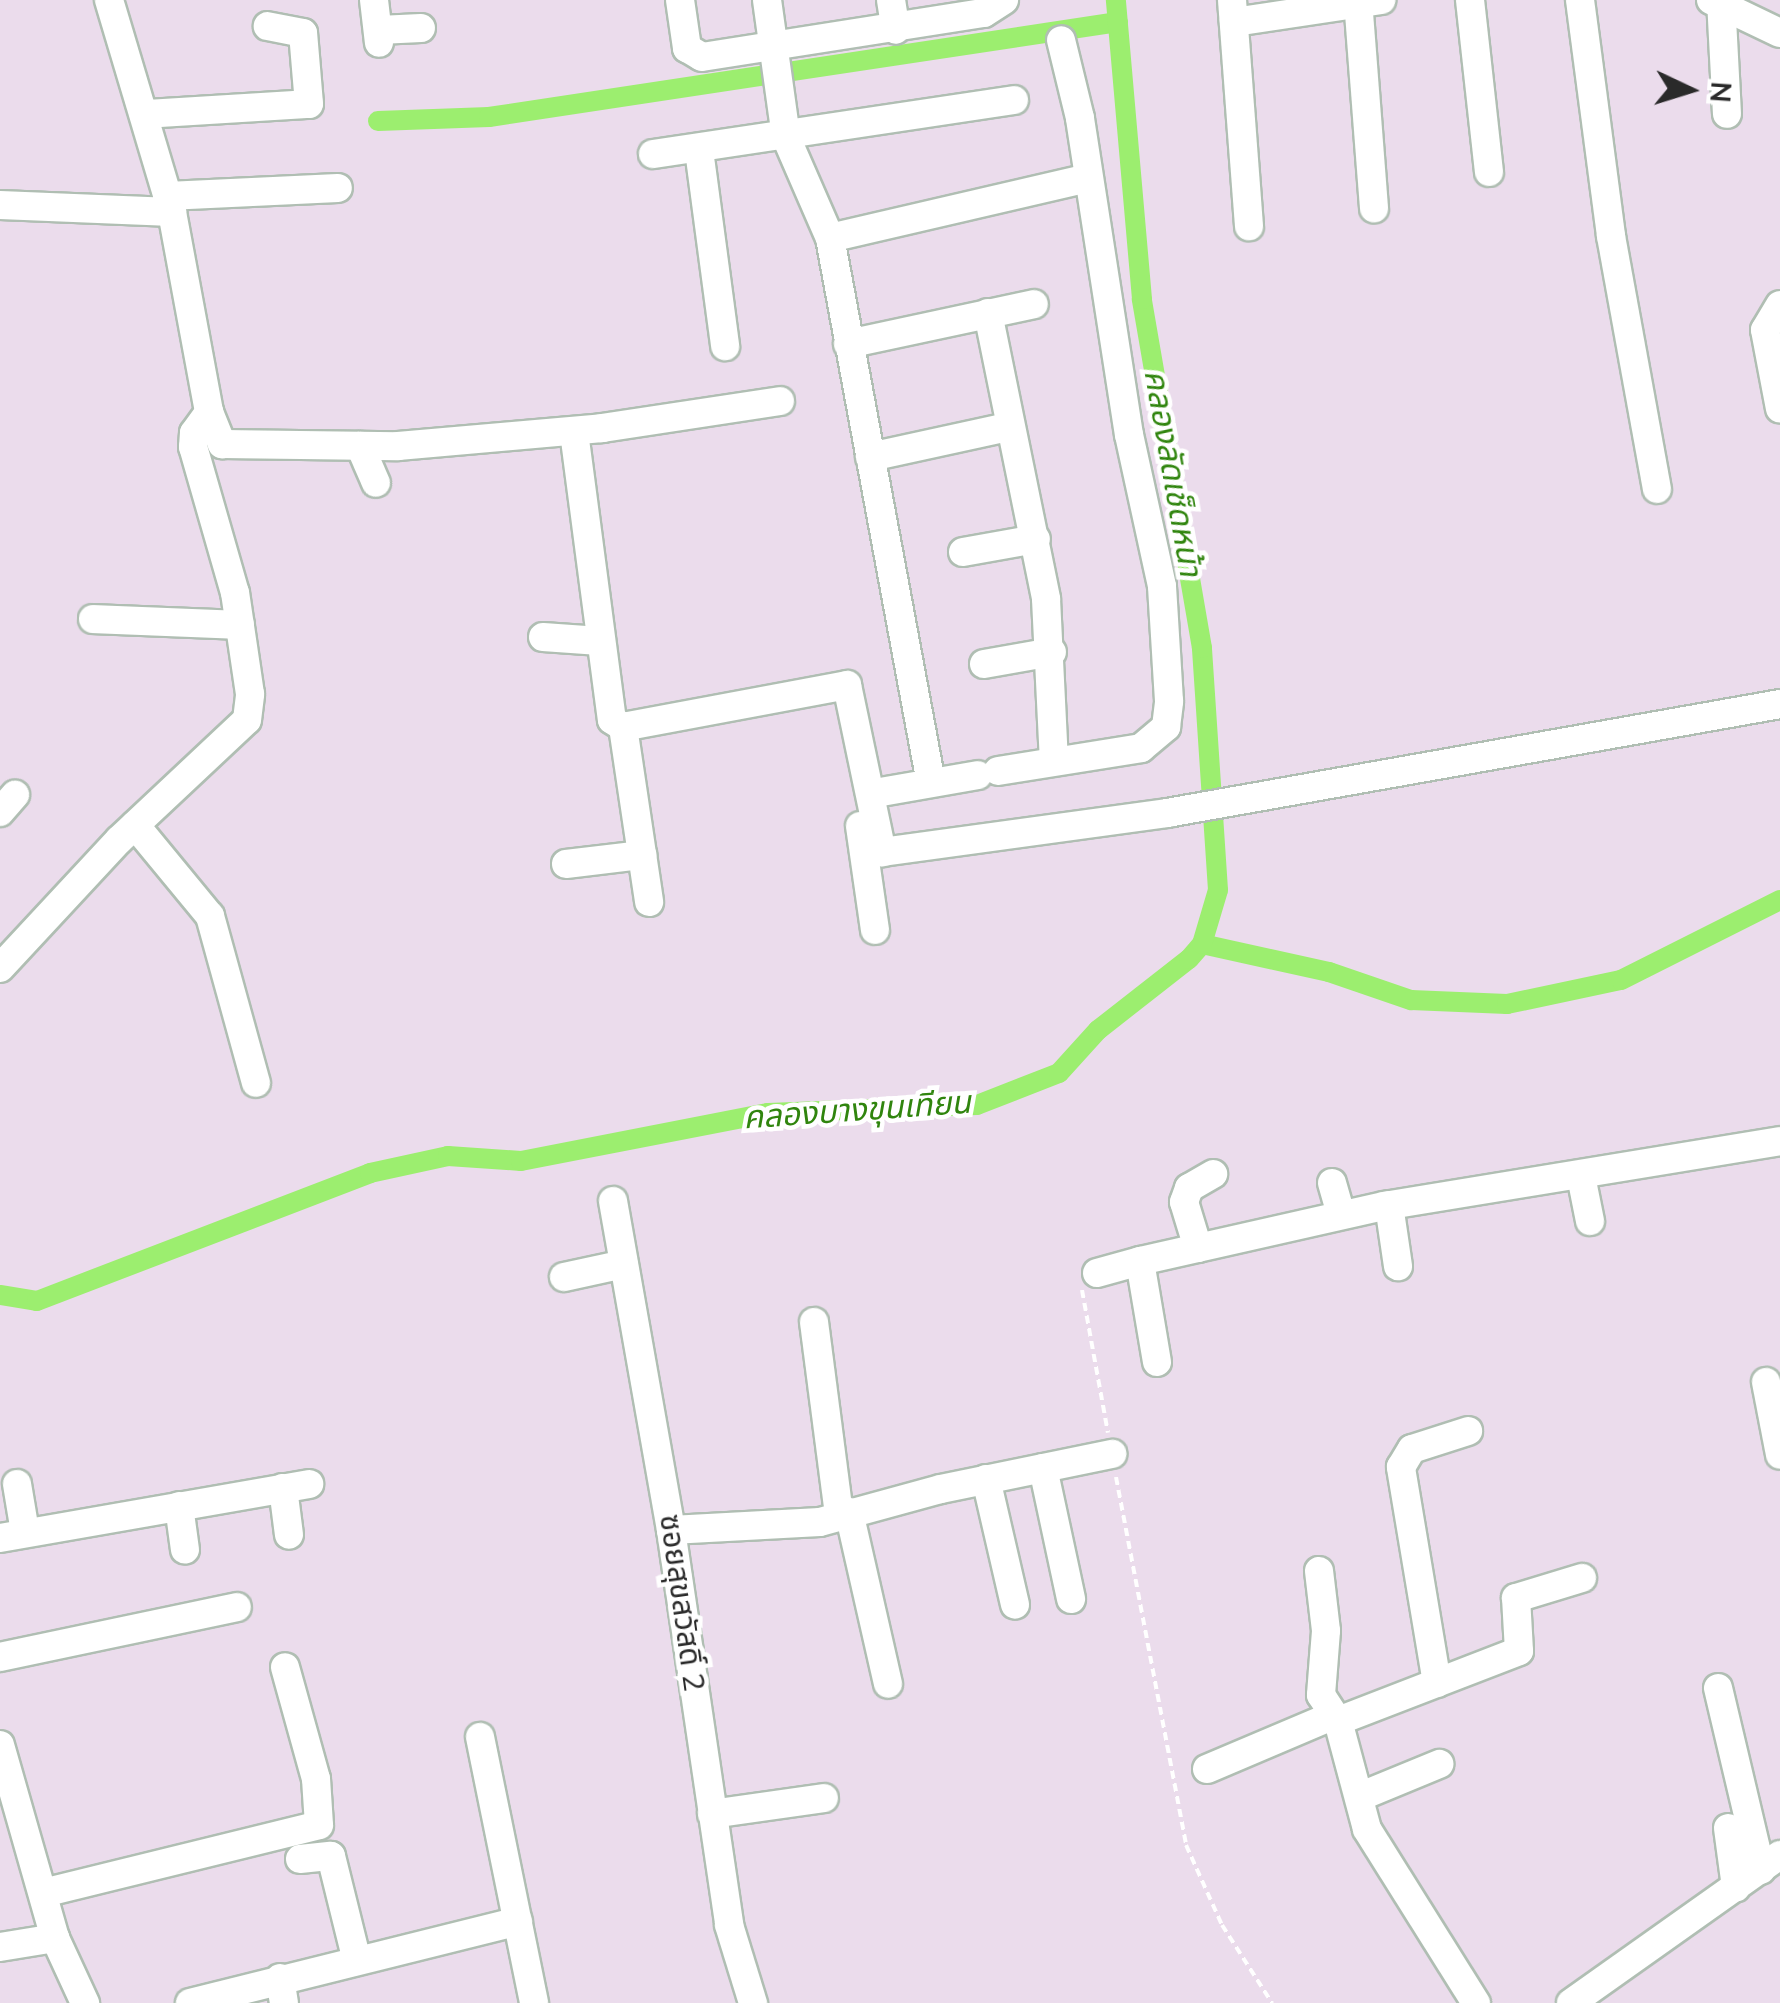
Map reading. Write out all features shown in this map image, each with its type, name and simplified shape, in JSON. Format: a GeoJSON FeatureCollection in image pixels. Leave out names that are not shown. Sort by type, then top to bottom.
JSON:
{"type":"FeatureCollection","features":[{"type":"Feature","properties":{"kind":"street"},"geometry":{"type":"LineString","coordinates":[[110,0],[170,204],[210,412],[230,448],[360,446],[574,432],[780,401]]}},
{"type":"Feature","properties":{"kind":"street"},"geometry":{"type":"LineString","coordinates":[[374,0],[380,37],[421,28]]}},
{"type":"Feature","properties":{"kind":"street"},"geometry":{"type":"LineString","coordinates":[[680,0],[693,56],[775,65],[896,30],[984,14],[1004,0]]}},
{"type":"Feature","properties":{"kind":"street"},"geometry":{"type":"LineString","coordinates":[[766,0],[786,137],[830,238],[930,782]]}},
{"type":"Feature","properties":{"kind":"street"},"geometry":{"type":"LineString","coordinates":[[892,0],[896,30]]}},
{"type":"Feature","properties":{"kind":"street"},"geometry":{"type":"LineString","coordinates":[[1470,0],[1489,172]]}},
{"type":"Feature","properties":{"kind":"street"},"geometry":{"type":"LineString","coordinates":[[1580,0],[1611,236],[1657,488]]}},
{"type":"Feature","properties":{"kind":"street"},"geometry":{"type":"LineString","coordinates":[[1249,226],[1233,11],[1366,1],[1374,208]]}},
{"type":"Feature","properties":{"kind":"street"},"geometry":{"type":"LineString","coordinates":[[1717,1],[1780,33]]}},
{"type":"Feature","properties":{"kind":"street"},"geometry":{"type":"LineString","coordinates":[[1717,1],[1727,114]]}},
{"type":"Feature","properties":{"kind":"street"},"geometry":{"type":"LineString","coordinates":[[144,114],[310,104],[303,33],[268,26]]}},
{"type":"Feature","properties":{"kind":"street"},"geometry":{"type":"LineString","coordinates":[[881,792],[1141,748],[1166,727],[1169,701],[1162,586],[1113,349],[1088,178],[1061,40]]}},
{"type":"Feature","properties":{"kind":"street"},"geometry":{"type":"LineString","coordinates":[[653,154],[1014,100]]}},
{"type":"Feature","properties":{"kind":"street"},"geometry":{"type":"LineString","coordinates":[[699,150],[725,346]]}},
{"type":"Feature","properties":{"kind":"street"},"geometry":{"type":"LineString","coordinates":[[830,238],[1088,178]]}},
{"type":"Feature","properties":{"kind":"street"},"geometry":{"type":"LineString","coordinates":[[0,205],[170,204],[338,188]]}},
{"type":"Feature","properties":{"kind":"street"},"geometry":{"type":"LineString","coordinates":[[848,344],[1034,304]]}},
{"type":"Feature","properties":{"kind":"street"},"geometry":{"type":"LineString","coordinates":[[1780,305],[1765,330],[1780,409]]}},
{"type":"Feature","properties":{"kind":"street"},"geometry":{"type":"LineString","coordinates":[[988,313],[1008,427],[1036,539],[1052,652],[1054,760]]}},
{"type":"Feature","properties":{"kind":"street"},"geometry":{"type":"LineString","coordinates":[[0,968],[136,825],[247,720],[240,624],[194,447],[194,434],[210,412]]}},
{"type":"Feature","properties":{"kind":"street"},"geometry":{"type":"LineString","coordinates":[[870,457],[1008,427]]}},
{"type":"Feature","properties":{"kind":"street"},"geometry":{"type":"LineString","coordinates":[[574,432],[612,720],[623,727],[838,686],[853,692],[882,852],[1167,813],[1780,704]]}},
{"type":"Feature","properties":{"kind":"street"},"geometry":{"type":"LineString","coordinates":[[360,446],[376,483]]}},
{"type":"Feature","properties":{"kind":"street"},"geometry":{"type":"LineString","coordinates":[[963,552],[1036,539]]}},
{"type":"Feature","properties":{"kind":"street"},"geometry":{"type":"LineString","coordinates":[[92,619],[240,624]]}},
{"type":"Feature","properties":{"kind":"street"},"geometry":{"type":"LineString","coordinates":[[543,637],[600,641]]}},
{"type":"Feature","properties":{"kind":"street"},"geometry":{"type":"LineString","coordinates":[[984,664],[1052,652]]}},
{"type":"Feature","properties":{"kind":"street"},"geometry":{"type":"LineString","coordinates":[[838,686],[875,930]]}},
{"type":"Feature","properties":{"kind":"street"},"geometry":{"type":"LineString","coordinates":[[623,727],[649,902]]}},
{"type":"Feature","properties":{"kind":"street"},"geometry":{"type":"LineString","coordinates":[[136,825],[210,916],[256,1083]]}},
{"type":"Feature","properties":{"kind":"street"},"geometry":{"type":"LineString","coordinates":[[566,864],[642,855]]}},
{"type":"Feature","properties":{"kind":"street"},"geometry":{"type":"LineString","coordinates":[[1097,1273],[1341,1214],[1780,1142]]}},
{"type":"Feature","properties":{"kind":"street"},"geometry":{"type":"LineString","coordinates":[[1198,1248],[1184,1202],[1189,1188],[1213,1174]]}},
{"type":"Feature","properties":{"kind":"street"},"geometry":{"type":"LineString","coordinates":[[1581,1176],[1590,1221]]}},
{"type":"Feature","properties":{"kind":"street"},"geometry":{"type":"LineString","coordinates":[[1332,1183],[1341,1214]]}},
{"type":"Feature","properties":{"kind":"street","name":"ซอยสุขสวัสดิ์ 2"},"geometry":{"type":"LineString","coordinates":[[613,1201],[671,1530],[729,1925],[753,2003]]}},
{"type":"Feature","properties":{"kind":"street"},"geometry":{"type":"LineString","coordinates":[[1389,1205],[1398,1266]]}},
{"type":"Feature","properties":{"kind":"street"},"geometry":{"type":"LineString","coordinates":[[1140,1261],[1157,1362]]}},
{"type":"Feature","properties":{"kind":"street"},"geometry":{"type":"LineString","coordinates":[[564,1277],[624,1264]]}},
{"type":"Feature","properties":{"kind":"street"},"geometry":{"type":"LineString","coordinates":[[814,1322],[844,1513],[888,1684]]}},
{"type":"Feature","properties":{"kind":"street"},"geometry":{"type":"LineString","coordinates":[[1766,1382],[1780,1455]]}},
{"type":"Feature","properties":{"kind":"street"},"geometry":{"type":"LineString","coordinates":[[1437,1683],[1401,1467],[1412,1449],[1468,1431]]}},
{"type":"Feature","properties":{"kind":"street"},"geometry":{"type":"LineString","coordinates":[[671,1530],[820,1522],[986,1479],[1112,1454]]}},
{"type":"Feature","properties":{"kind":"street"},"geometry":{"type":"LineString","coordinates":[[1044,1468],[1072,1599]]}},
{"type":"Feature","properties":{"kind":"street"},"geometry":{"type":"LineString","coordinates":[[986,1479],[1015,1605]]}},
{"type":"Feature","properties":{"kind":"street"},"geometry":{"type":"LineString","coordinates":[[17,1484],[12,1536],[296,1486],[289,1535]]}},
{"type":"Feature","properties":{"kind":"street"},"geometry":{"type":"LineString","coordinates":[[179,1506],[185,1550]]}},
{"type":"Feature","properties":{"kind":"street"},"geometry":{"type":"LineString","coordinates":[[1320,1570],[1326,1632],[1322,1695],[1336,1718],[1367,1828],[1476,2003]]}},
{"type":"Feature","properties":{"kind":"street"},"geometry":{"type":"LineString","coordinates":[[1206,1769],[1519,1650],[1514,1601],[1520,1595],[1582,1578]]}},
{"type":"Feature","properties":{"kind":"street"},"geometry":{"type":"LineString","coordinates":[[0,1656],[237,1607]]}},
{"type":"Feature","properties":{"kind":"street"},"geometry":{"type":"LineString","coordinates":[[43,1893],[319,1825],[316,1780],[285,1666]]}},
{"type":"Feature","properties":{"kind":"street"},"geometry":{"type":"LineString","coordinates":[[1571,2003],[1770,1863],[1718,1688]]}},
{"type":"Feature","properties":{"kind":"street"},"geometry":{"type":"LineString","coordinates":[[480,1737],[534,2003]]}},
{"type":"Feature","properties":{"kind":"street"},"geometry":{"type":"LineString","coordinates":[[0,1746],[56,1938],[85,2003]]}},
{"type":"Feature","properties":{"kind":"street"},"geometry":{"type":"LineString","coordinates":[[1359,1797],[1439,1764]]}},
{"type":"Feature","properties":{"kind":"street"},"geometry":{"type":"LineString","coordinates":[[712,1814],[824,1798]]}},
{"type":"Feature","properties":{"kind":"street"},"geometry":{"type":"LineString","coordinates":[[1728,1828],[1736,1888]]}},
{"type":"Feature","properties":{"kind":"street"},"geometry":{"type":"LineString","coordinates":[[300,1859],[332,1856],[356,1957]]}},
{"type":"Feature","properties":{"kind":"street"},"geometry":{"type":"LineString","coordinates":[[190,2003],[282,1990],[356,1957],[518,1921]]}},
{"type":"Feature","properties":{"kind":"street"},"geometry":{"type":"LineString","coordinates":[[0,1947],[56,1938]]}},
{"type":"Feature","properties":{"kind":"path"},"geometry":{"type":"LineString","coordinates":[[1097,1273],[1079,1277],[1186,1845],[1222,1924],[1272,2003]]}},
{"type":"Feature","properties":{"kind":"waterway","name":"คลองบางขุนเทียน"},"geometry":{"type":"LineString","coordinates":[[0,1295],[37,1301],[370,1173],[448,1156],[521,1161],[768,1113],[977,1105],[1059,1073],[1098,1030],[1189,959],[1202,944],[1218,890],[1202,648],[1142,299],[1116,0]]}},
{"type":"Feature","properties":{"kind":"waterway"},"geometry":{"type":"LineString","coordinates":[[378,121],[489,117],[1118,22]]}},
{"type":"Feature","properties":{"kind":"waterway","name":"คลองบางขุนเทียน"},"geometry":{"type":"LineString","coordinates":[[1202,944],[1329,972],[1411,1000],[1507,1004],[1621,980],[1780,900]]}},
{"type":"Feature","properties":{"kind":"water label","name":"คลองลัดเช็ดหน้า"},"geometry":{"type":"Point","coordinates":[1172,473]}}]}
